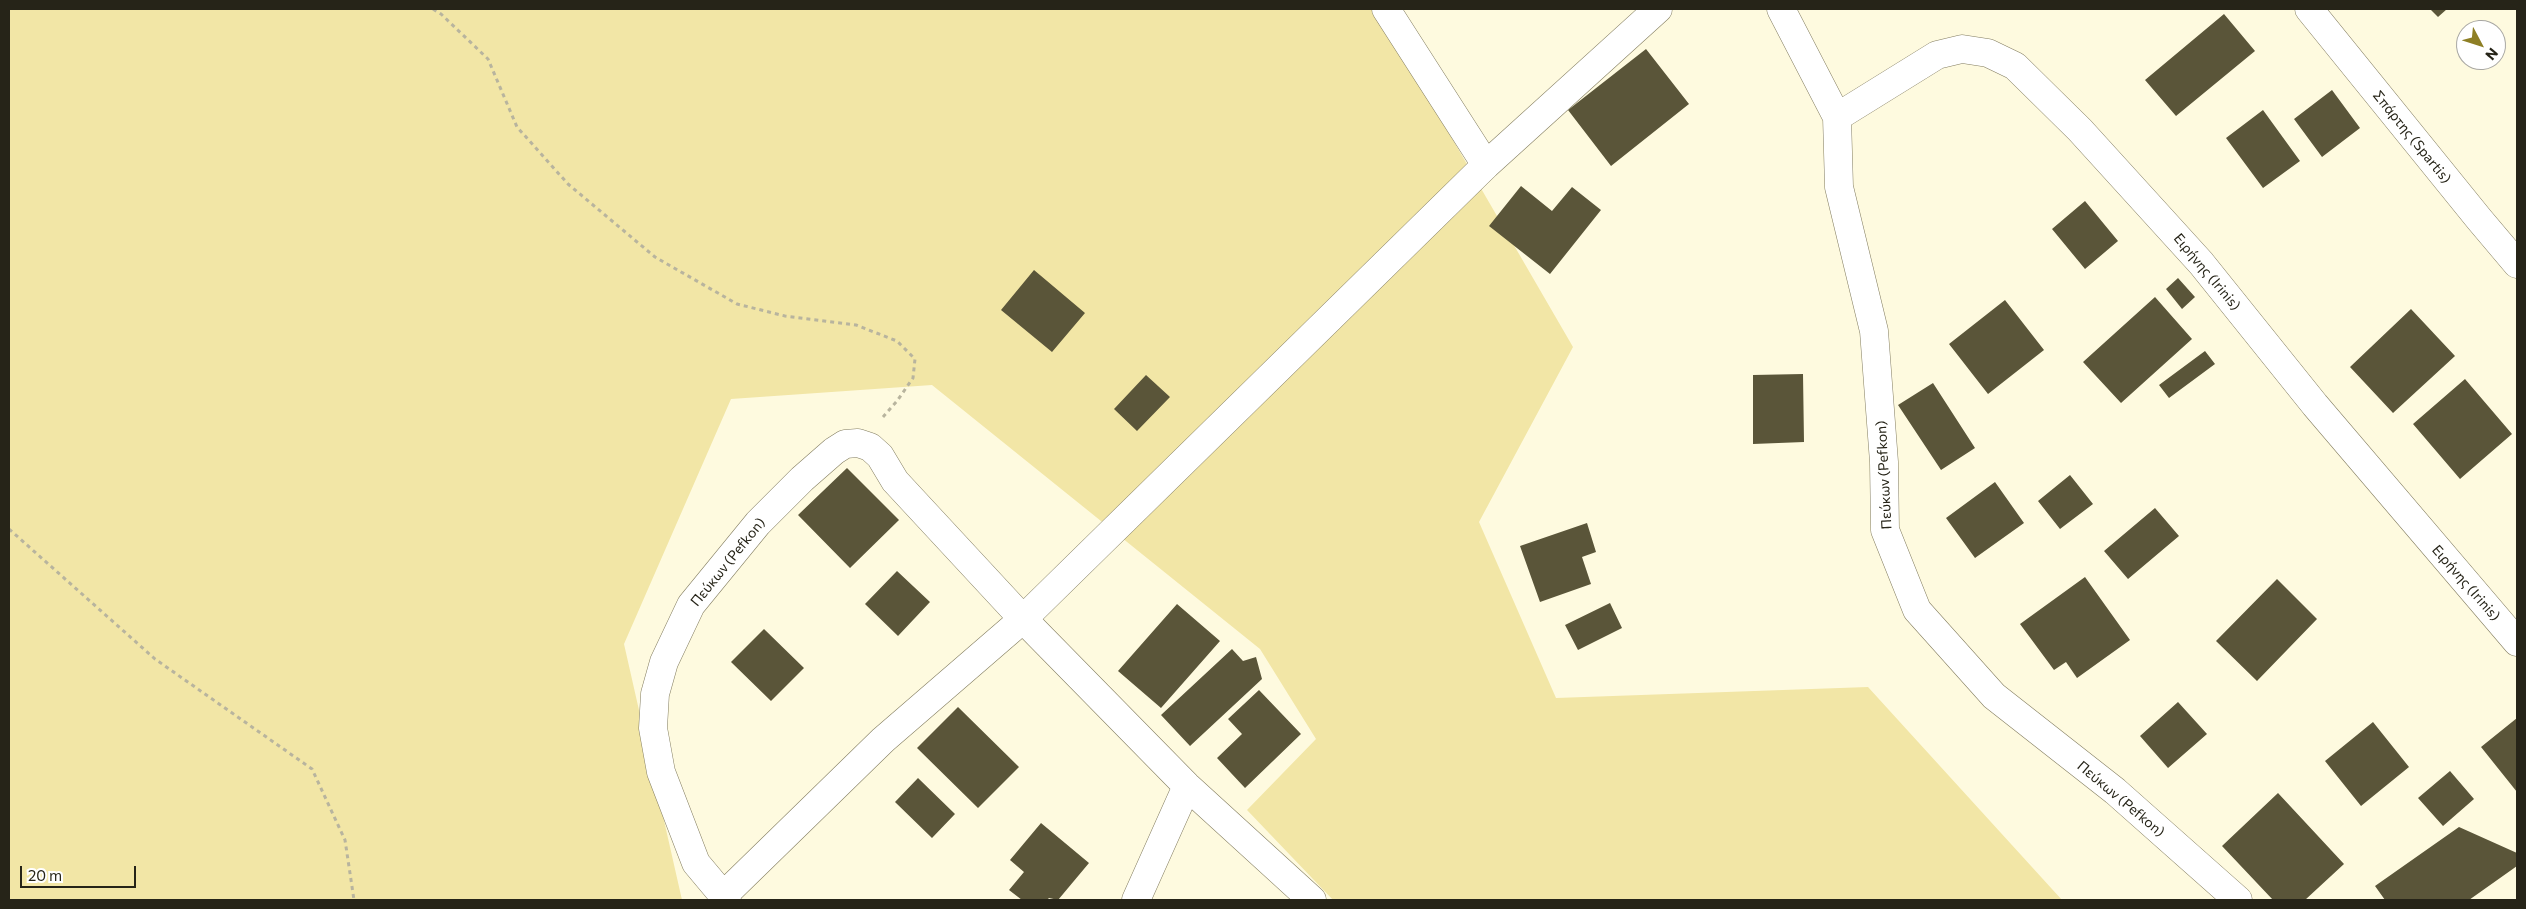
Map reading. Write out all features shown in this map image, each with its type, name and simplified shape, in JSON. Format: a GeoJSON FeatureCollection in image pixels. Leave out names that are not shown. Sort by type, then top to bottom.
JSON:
{"type":"FeatureCollection","features":[{"type":"Feature","properties":{"kind":"street"},"geometry":{"type":"LineString","coordinates":[[1386,9],[1486,165]]}},
{"type":"Feature","properties":{"kind":"street"},"geometry":{"type":"LineString","coordinates":[[725,898],[882,740],[1023,619],[1486,165],[1658,9]]}},
{"type":"Feature","properties":{"kind":"street","name":"Πεύκων (Pefkon)"},"geometry":{"type":"LineString","coordinates":[[1781,9],[1837,117],[1839,187],[1874,331],[1884,462],[1884,530],[1917,610],[1994,696],[2115,791],[2238,900]]}},
{"type":"Feature","properties":{"kind":"street","name":"Σπάρτης (Spartis)"},"geometry":{"type":"LineString","coordinates":[[2309,9],[2478,219],[2517,264]]}},
{"type":"Feature","properties":{"kind":"street","name":"Ειρήνης (Irinis)"},"geometry":{"type":"LineString","coordinates":[[1837,117],[1937,55],[1962,48],[1988,52],[2015,66],[2080,130],[2201,263],[2315,405],[2517,642]]}},
{"type":"Feature","properties":{"kind":"street","name":"Πεύκων (Pefkon)"},"geometry":{"type":"LineString","coordinates":[[725,898],[696,862],[661,772],[653,728],[655,694],[664,662],[691,605],[758,523],[822,462],[845,444],[858,443]]}},
{"type":"Feature","properties":{"kind":"street"},"geometry":{"type":"LineString","coordinates":[[858,443],[870,447],[880,456],[895,481],[1023,619],[1187,786],[1312,900]]}},
{"type":"Feature","properties":{"kind":"street"},"geometry":{"type":"LineString","coordinates":[[1136,900],[1187,786]]}},
{"type":"Feature","properties":{"kind":"path"},"geometry":{"type":"LineString","coordinates":[[433,9],[441,14],[488,59],[517,127],[529,141],[568,184],[655,257],[737,304],[785,316],[856,326],[897,342],[915,359],[913,378],[897,401],[858,443]]}},
{"type":"Feature","properties":{"kind":"path"},"geometry":{"type":"LineString","coordinates":[[9,529],[155,659],[312,769],[345,840],[354,900]]}},
{"type":"Feature","properties":{"kind":"shaded area"},"geometry":{"type":"Polygon","coordinates":[[[9,9],[1373,9],[1450,135],[1573,347],[1479,522],[1556,698],[1868,687],[2062,900],[1333,900],[1247,810],[1316,739],[1260,649],[932,385],[731,399],[624,644],[682,900],[9,900],[9,9]]]}},
{"type":"Feature","properties":{"kind":"building"},"geometry":{"type":"Polygon","coordinates":[[[2430,9],[2447,9],[2438,17],[2430,9]]]}},
{"type":"Feature","properties":{"kind":"building"},"geometry":{"type":"Polygon","coordinates":[[[2224,14],[2255,51],[2176,116],[2145,80],[2224,14]]]}},
{"type":"Feature","properties":{"kind":"building"},"geometry":{"type":"Polygon","coordinates":[[[1646,49],[1689,104],[1611,166],[1568,110],[1646,49]]]}},
{"type":"Feature","properties":{"kind":"building"},"geometry":{"type":"Polygon","coordinates":[[[2332,90],[2360,128],[2322,157],[2294,119],[2332,90]]]}},
{"type":"Feature","properties":{"kind":"building"},"geometry":{"type":"Polygon","coordinates":[[[2263,110],[2300,161],[2263,188],[2226,138],[2263,110]]]}},
{"type":"Feature","properties":{"kind":"building"},"geometry":{"type":"Polygon","coordinates":[[[1521,186],[1552,211],[1572,187],[1601,210],[1550,274],[1489,226],[1521,186]]]}},
{"type":"Feature","properties":{"kind":"building"},"geometry":{"type":"Polygon","coordinates":[[[2085,201],[2118,241],[2085,269],[2052,229],[2085,201]]]}},
{"type":"Feature","properties":{"kind":"building"},"geometry":{"type":"Polygon","coordinates":[[[1034,270],[1085,313],[1052,352],[1001,310],[1034,270]]]}},
{"type":"Feature","properties":{"kind":"building"},"geometry":{"type":"Polygon","coordinates":[[[2178,278],[2195,297],[2182,309],[2166,289],[2178,278]]]}},
{"type":"Feature","properties":{"kind":"building"},"geometry":{"type":"Polygon","coordinates":[[[2155,297],[2192,339],[2121,403],[2083,362],[2155,297]]]}},
{"type":"Feature","properties":{"kind":"building"},"geometry":{"type":"Polygon","coordinates":[[[2005,300],[2044,350],[1988,394],[1949,344],[2005,300]]]}},
{"type":"Feature","properties":{"kind":"building"},"geometry":{"type":"Polygon","coordinates":[[[2411,309],[2455,356],[2393,413],[2350,367],[2411,309]]]}},
{"type":"Feature","properties":{"kind":"building"},"geometry":{"type":"Polygon","coordinates":[[[2205,351],[2215,364],[2169,398],[2159,385],[2205,351]]]}},
{"type":"Feature","properties":{"kind":"building"},"geometry":{"type":"Polygon","coordinates":[[[1803,374],[1804,442],[1753,444],[1753,375],[1803,374]]]}},
{"type":"Feature","properties":{"kind":"building"},"geometry":{"type":"Polygon","coordinates":[[[1146,375],[1170,397],[1137,431],[1114,409],[1146,375]]]}},
{"type":"Feature","properties":{"kind":"building"},"geometry":{"type":"Polygon","coordinates":[[[2465,379],[2512,434],[2460,479],[2413,424],[2465,379]]]}},
{"type":"Feature","properties":{"kind":"building"},"geometry":{"type":"Polygon","coordinates":[[[1933,383],[1975,448],[1941,470],[1898,405],[1933,383]]]}},
{"type":"Feature","properties":{"kind":"building"},"geometry":{"type":"Polygon","coordinates":[[[847,468],[899,520],[850,568],[798,515],[847,468]]]}},
{"type":"Feature","properties":{"kind":"building"},"geometry":{"type":"Polygon","coordinates":[[[2070,475],[2093,504],[2060,529],[2038,501],[2070,475]]]}},
{"type":"Feature","properties":{"kind":"building"},"geometry":{"type":"Polygon","coordinates":[[[1995,482],[2024,523],[1975,558],[1946,518],[1995,482]]]}},
{"type":"Feature","properties":{"kind":"building"},"geometry":{"type":"Polygon","coordinates":[[[2155,508],[2179,536],[2128,579],[2104,551],[2155,508]]]}},
{"type":"Feature","properties":{"kind":"building"},"geometry":{"type":"Polygon","coordinates":[[[1587,523],[1596,552],[1582,557],[1591,584],[1540,602],[1520,546],[1587,523]]]}},
{"type":"Feature","properties":{"kind":"building"},"geometry":{"type":"Polygon","coordinates":[[[897,571],[930,602],[898,636],[865,604],[897,571]]]}},
{"type":"Feature","properties":{"kind":"building"},"geometry":{"type":"Polygon","coordinates":[[[2085,577],[2130,640],[2077,678],[2066,662],[2054,670],[2020,624],[2085,577]]]}},
{"type":"Feature","properties":{"kind":"building"},"geometry":{"type":"Polygon","coordinates":[[[2277,579],[2317,619],[2257,681],[2216,641],[2277,579]]]}},
{"type":"Feature","properties":{"kind":"building"},"geometry":{"type":"Polygon","coordinates":[[[1610,603],[1622,628],[1578,650],[1565,625],[1610,603]]]}},
{"type":"Feature","properties":{"kind":"building"},"geometry":{"type":"Polygon","coordinates":[[[1177,604],[1220,641],[1161,708],[1118,671],[1177,604]]]}},
{"type":"Feature","properties":{"kind":"building"},"geometry":{"type":"Polygon","coordinates":[[[764,629],[804,668],[771,701],[731,662],[764,629]]]}},
{"type":"Feature","properties":{"kind":"building"},"geometry":{"type":"Polygon","coordinates":[[[1232,649],[1243,661],[1256,657],[1262,679],[1190,746],[1161,715],[1232,649]]]}},
{"type":"Feature","properties":{"kind":"building"},"geometry":{"type":"Polygon","coordinates":[[[1259,690],[1301,734],[1245,788],[1217,758],[1242,734],[1228,719],[1259,690]]]}},
{"type":"Feature","properties":{"kind":"building"},"geometry":{"type":"Polygon","coordinates":[[[2178,702],[2207,734],[2168,768],[2140,736],[2178,702]]]}},
{"type":"Feature","properties":{"kind":"building"},"geometry":{"type":"Polygon","coordinates":[[[958,707],[1019,767],[978,808],[917,748],[958,707]]]}},
{"type":"Feature","properties":{"kind":"building"},"geometry":{"type":"Polygon","coordinates":[[[2517,718],[2517,792],[2481,747],[2517,718]]]}},
{"type":"Feature","properties":{"kind":"building"},"geometry":{"type":"Polygon","coordinates":[[[2373,722],[2409,767],[2361,806],[2325,761],[2373,722]]]}},
{"type":"Feature","properties":{"kind":"building"},"geometry":{"type":"Polygon","coordinates":[[[2450,771],[2474,799],[2443,826],[2418,798],[2450,771]]]}},
{"type":"Feature","properties":{"kind":"building"},"geometry":{"type":"Polygon","coordinates":[[[918,778],[955,814],[932,838],[895,802],[918,778]]]}},
{"type":"Feature","properties":{"kind":"building"},"geometry":{"type":"Polygon","coordinates":[[[2278,793],[2344,864],[2305,900],[2273,900],[2222,846],[2278,793]]]}},
{"type":"Feature","properties":{"kind":"building"},"geometry":{"type":"Polygon","coordinates":[[[1041,823],[1089,863],[1058,900],[1049,898],[1047,900],[1022,900],[1009,890],[1024,872],[1010,860],[1041,823]]]}},
{"type":"Feature","properties":{"kind":"building"},"geometry":{"type":"Polygon","coordinates":[[[2459,827],[2517,853],[2517,866],[2469,900],[2385,900],[2375,886],[2459,827]]]}}]}
